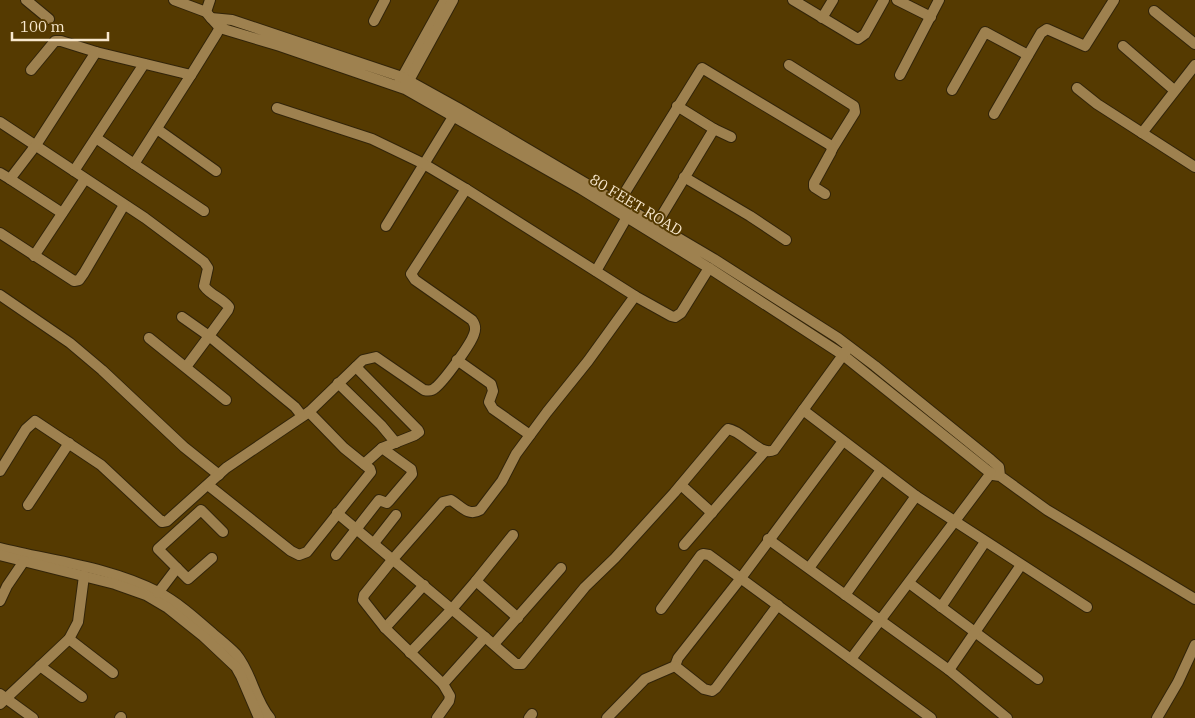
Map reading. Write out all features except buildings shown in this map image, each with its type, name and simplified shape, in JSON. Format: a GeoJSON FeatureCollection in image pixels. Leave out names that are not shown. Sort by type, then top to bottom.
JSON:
{"type":"FeatureCollection","features":[{"type":"Feature","properties":{"kind":"street"},"geometry":{"type":"LineString","coordinates":[[26,0],[50,19]]}},
{"type":"Feature","properties":{"kind":"street"},"geometry":{"type":"LineString","coordinates":[[174,0],[208,15],[221,24],[280,46],[403,83],[618,202],[714,260],[846,351],[999,467],[996,475],[955,522],[852,659]]}},
{"type":"Feature","properties":{"kind":"street"},"geometry":{"type":"LineString","coordinates":[[208,15],[210,0]]}},
{"type":"Feature","properties":{"kind":"street"},"geometry":{"type":"LineString","coordinates":[[374,21],[385,0]]}},
{"type":"Feature","properties":{"kind":"street"},"geometry":{"type":"LineString","coordinates":[[403,83],[445,0]]}},
{"type":"Feature","properties":{"kind":"street"},"geometry":{"type":"LineString","coordinates":[[403,83],[453,0]]}},
{"type":"Feature","properties":{"kind":"street"},"geometry":{"type":"LineString","coordinates":[[793,0],[856,38],[860,38],[865,34],[884,0]]}},
{"type":"Feature","properties":{"kind":"street"},"geometry":{"type":"LineString","coordinates":[[822,18],[833,0]]}},
{"type":"Feature","properties":{"kind":"street"},"geometry":{"type":"LineString","coordinates":[[897,0],[930,17]]}},
{"type":"Feature","properties":{"kind":"street"},"geometry":{"type":"LineString","coordinates":[[900,75],[939,0]]}},
{"type":"Feature","properties":{"kind":"street"},"geometry":{"type":"LineString","coordinates":[[994,114],[1040,33],[1047,29],[1084,46],[1114,0]]}},
{"type":"Feature","properties":{"kind":"street"},"geometry":{"type":"LineString","coordinates":[[1154,11],[1195,44]]}},
{"type":"Feature","properties":{"kind":"street"},"geometry":{"type":"LineString","coordinates":[[134,164],[221,24]]}},
{"type":"Feature","properties":{"kind":"street"},"geometry":{"type":"LineString","coordinates":[[952,90],[985,32],[1028,55]]}},
{"type":"Feature","properties":{"kind":"street"},"geometry":{"type":"LineString","coordinates":[[31,70],[55,42],[60,41],[96,52],[191,75]]}},
{"type":"Feature","properties":{"kind":"street"},"geometry":{"type":"LineString","coordinates":[[1123,46],[1174,90]]}},
{"type":"Feature","properties":{"kind":"street"},"geometry":{"type":"LineString","coordinates":[[10,179],[36,145],[96,52]]}},
{"type":"Feature","properties":{"kind":"street"},"geometry":{"type":"LineString","coordinates":[[74,171],[144,64]]}},
{"type":"Feature","properties":{"kind":"street"},"geometry":{"type":"LineString","coordinates":[[789,65],[854,106],[855,112],[814,183],[814,187],[825,194]]}},
{"type":"Feature","properties":{"kind":"street"},"geometry":{"type":"LineString","coordinates":[[1142,133],[1195,65]]}},
{"type":"Feature","properties":{"kind":"street"},"geometry":{"type":"LineString","coordinates":[[618,202],[702,68],[826,141],[832,149]]}},
{"type":"Feature","properties":{"kind":"street"},"geometry":{"type":"LineString","coordinates":[[1077,88],[1097,104],[1195,167]]}},
{"type":"Feature","properties":{"kind":"street"},"geometry":{"type":"LineString","coordinates":[[677,106],[714,130],[731,137]]}},
{"type":"Feature","properties":{"kind":"street"},"geometry":{"type":"LineString","coordinates":[[277,108],[372,139],[424,164],[636,296],[675,317],[681,313],[709,268]]}},
{"type":"Feature","properties":{"kind":"street"},"geometry":{"type":"LineString","coordinates":[[386,226],[456,112]]}},
{"type":"Feature","properties":{"kind":"street","name":"80 FEET ROAD"},"geometry":{"type":"LineString","coordinates":[[456,112],[846,351]]}},
{"type":"Feature","properties":{"kind":"street"},"geometry":{"type":"LineString","coordinates":[[0,122],[145,218],[196,256],[208,268],[204,286],[229,306],[186,367]]}},
{"type":"Feature","properties":{"kind":"street"},"geometry":{"type":"LineString","coordinates":[[157,129],[216,171]]}},
{"type":"Feature","properties":{"kind":"street"},"geometry":{"type":"LineString","coordinates":[[656,225],[714,130]]}},
{"type":"Feature","properties":{"kind":"street"},"geometry":{"type":"LineString","coordinates":[[96,138],[204,211]]}},
{"type":"Feature","properties":{"kind":"street"},"geometry":{"type":"LineString","coordinates":[[0,173],[62,213]]}},
{"type":"Feature","properties":{"kind":"street"},"geometry":{"type":"LineString","coordinates":[[684,177],[750,216],[786,240]]}},
{"type":"Feature","properties":{"kind":"street"},"geometry":{"type":"LineString","coordinates":[[34,256],[85,179]]}},
{"type":"Feature","properties":{"kind":"street"},"geometry":{"type":"LineString","coordinates":[[0,470],[26,429],[35,421],[101,465],[162,522],[167,521],[219,475],[305,414],[363,360],[376,357],[424,390],[429,391],[436,388],[474,336],[475,324],[415,280],[412,274],[466,189]]}},
{"type":"Feature","properties":{"kind":"street"},"geometry":{"type":"LineString","coordinates":[[0,233],[74,281],[79,280],[124,205]]}},
{"type":"Feature","properties":{"kind":"street"},"geometry":{"type":"LineString","coordinates":[[596,271],[627,217]]}},
{"type":"Feature","properties":{"kind":"street"},"geometry":{"type":"LineString","coordinates":[[0,295],[70,343],[102,370],[184,447],[219,475]]}},
{"type":"Feature","properties":{"kind":"street"},"geometry":{"type":"LineString","coordinates":[[437,718],[449,701],[450,696],[443,684],[385,628],[363,600],[364,595],[443,502],[447,500],[454,501],[468,512],[480,510],[502,481],[516,454],[636,296]]}},
{"type":"Feature","properties":{"kind":"street"},"geometry":{"type":"LineString","coordinates":[[182,317],[209,336],[305,414],[371,472],[307,552],[299,555],[291,551],[208,485]]}},
{"type":"Feature","properties":{"kind":"street"},"geometry":{"type":"LineString","coordinates":[[149,338],[226,400]]}},
{"type":"Feature","properties":{"kind":"street"},"geometry":{"type":"LineString","coordinates":[[684,545],[765,452],[774,450],[846,351]]}},
{"type":"Feature","properties":{"kind":"street"},"geometry":{"type":"LineString","coordinates":[[457,360],[491,384],[493,391],[489,402],[493,409],[530,435]]}},
{"type":"Feature","properties":{"kind":"street"},"geometry":{"type":"LineString","coordinates":[[356,367],[418,430],[417,434],[382,448],[364,464]]}},
{"type":"Feature","properties":{"kind":"street"},"geometry":{"type":"LineString","coordinates":[[338,384],[381,425],[396,443]]}},
{"type":"Feature","properties":{"kind":"street"},"geometry":{"type":"LineString","coordinates":[[803,410],[916,496],[1087,607]]}},
{"type":"Feature","properties":{"kind":"street"},"geometry":{"type":"LineString","coordinates":[[337,513],[519,665],[525,662],[585,587],[615,558],[681,485],[728,429],[735,431],[765,452]]}},
{"type":"Feature","properties":{"kind":"street"},"geometry":{"type":"LineString","coordinates":[[607,718],[646,679],[675,666],[678,658],[741,578],[842,441]]}},
{"type":"Feature","properties":{"kind":"street"},"geometry":{"type":"LineString","coordinates":[[28,505],[69,443]]}},
{"type":"Feature","properties":{"kind":"street"},"geometry":{"type":"LineString","coordinates":[[336,555],[379,500],[389,501],[412,474],[411,469],[382,448]]}},
{"type":"Feature","properties":{"kind":"street"},"geometry":{"type":"LineString","coordinates":[[809,568],[881,470]]}},
{"type":"Feature","properties":{"kind":"street"},"geometry":{"type":"LineString","coordinates":[[996,475],[1047,510],[1195,599]]}},
{"type":"Feature","properties":{"kind":"street"},"geometry":{"type":"LineString","coordinates":[[681,485],[712,512]]}},
{"type":"Feature","properties":{"kind":"street"},"geometry":{"type":"LineString","coordinates":[[845,595],[916,496]]}},
{"type":"Feature","properties":{"kind":"street"},"geometry":{"type":"LineString","coordinates":[[212,558],[188,579],[158,549],[201,510],[223,532]]}},
{"type":"Feature","properties":{"kind":"street"},"geometry":{"type":"LineString","coordinates":[[374,543],[396,515]]}},
{"type":"Feature","properties":{"kind":"street"},"geometry":{"type":"LineString","coordinates":[[410,653],[452,609],[513,535]]}},
{"type":"Feature","properties":{"kind":"street"},"geometry":{"type":"LineString","coordinates":[[768,540],[949,670],[1007,718]]}},
{"type":"Feature","properties":{"kind":"street"},"geometry":{"type":"LineString","coordinates":[[941,606],[985,542]]}},
{"type":"Feature","properties":{"kind":"street"},"geometry":{"type":"LineString","coordinates":[[0,548],[106,573],[158,592],[194,617],[235,654],[244,666],[261,705],[270,718]]}},
{"type":"Feature","properties":{"kind":"street"},"geometry":{"type":"LineString","coordinates":[[661,609],[703,554],[709,554],[931,718]]}},
{"type":"Feature","properties":{"kind":"street"},"geometry":{"type":"LineString","coordinates":[[0,555],[115,584],[146,595],[168,608],[203,636],[236,667],[259,718]]}},
{"type":"Feature","properties":{"kind":"street"},"geometry":{"type":"LineString","coordinates":[[2,597],[24,561]]}},
{"type":"Feature","properties":{"kind":"street"},"geometry":{"type":"LineString","coordinates":[[949,670],[1021,565]]}},
{"type":"Feature","properties":{"kind":"street"},"geometry":{"type":"LineString","coordinates":[[158,592],[177,568]]}},
{"type":"Feature","properties":{"kind":"street"},"geometry":{"type":"LineString","coordinates":[[494,644],[561,568]]}},
{"type":"Feature","properties":{"kind":"street"},"geometry":{"type":"LineString","coordinates":[[33,718],[2,699],[69,639],[78,622],[84,576]]}},
{"type":"Feature","properties":{"kind":"street"},"geometry":{"type":"LineString","coordinates":[[476,581],[518,618]]}},
{"type":"Feature","properties":{"kind":"street"},"geometry":{"type":"LineString","coordinates":[[909,583],[1038,678]]}},
{"type":"Feature","properties":{"kind":"street"},"geometry":{"type":"LineString","coordinates":[[385,628],[424,585]]}},
{"type":"Feature","properties":{"kind":"street"},"geometry":{"type":"LineString","coordinates":[[675,666],[704,689],[712,691],[778,605]]}},
{"type":"Feature","properties":{"kind":"street"},"geometry":{"type":"LineString","coordinates":[[443,684],[485,637]]}},
{"type":"Feature","properties":{"kind":"street"},"geometry":{"type":"LineString","coordinates":[[69,639],[113,673]]}},
{"type":"Feature","properties":{"kind":"street"},"geometry":{"type":"LineString","coordinates":[[1157,718],[1178,682],[1195,645]]}},
{"type":"Feature","properties":{"kind":"street"},"geometry":{"type":"LineString","coordinates":[[38,668],[82,696]]}}]}
